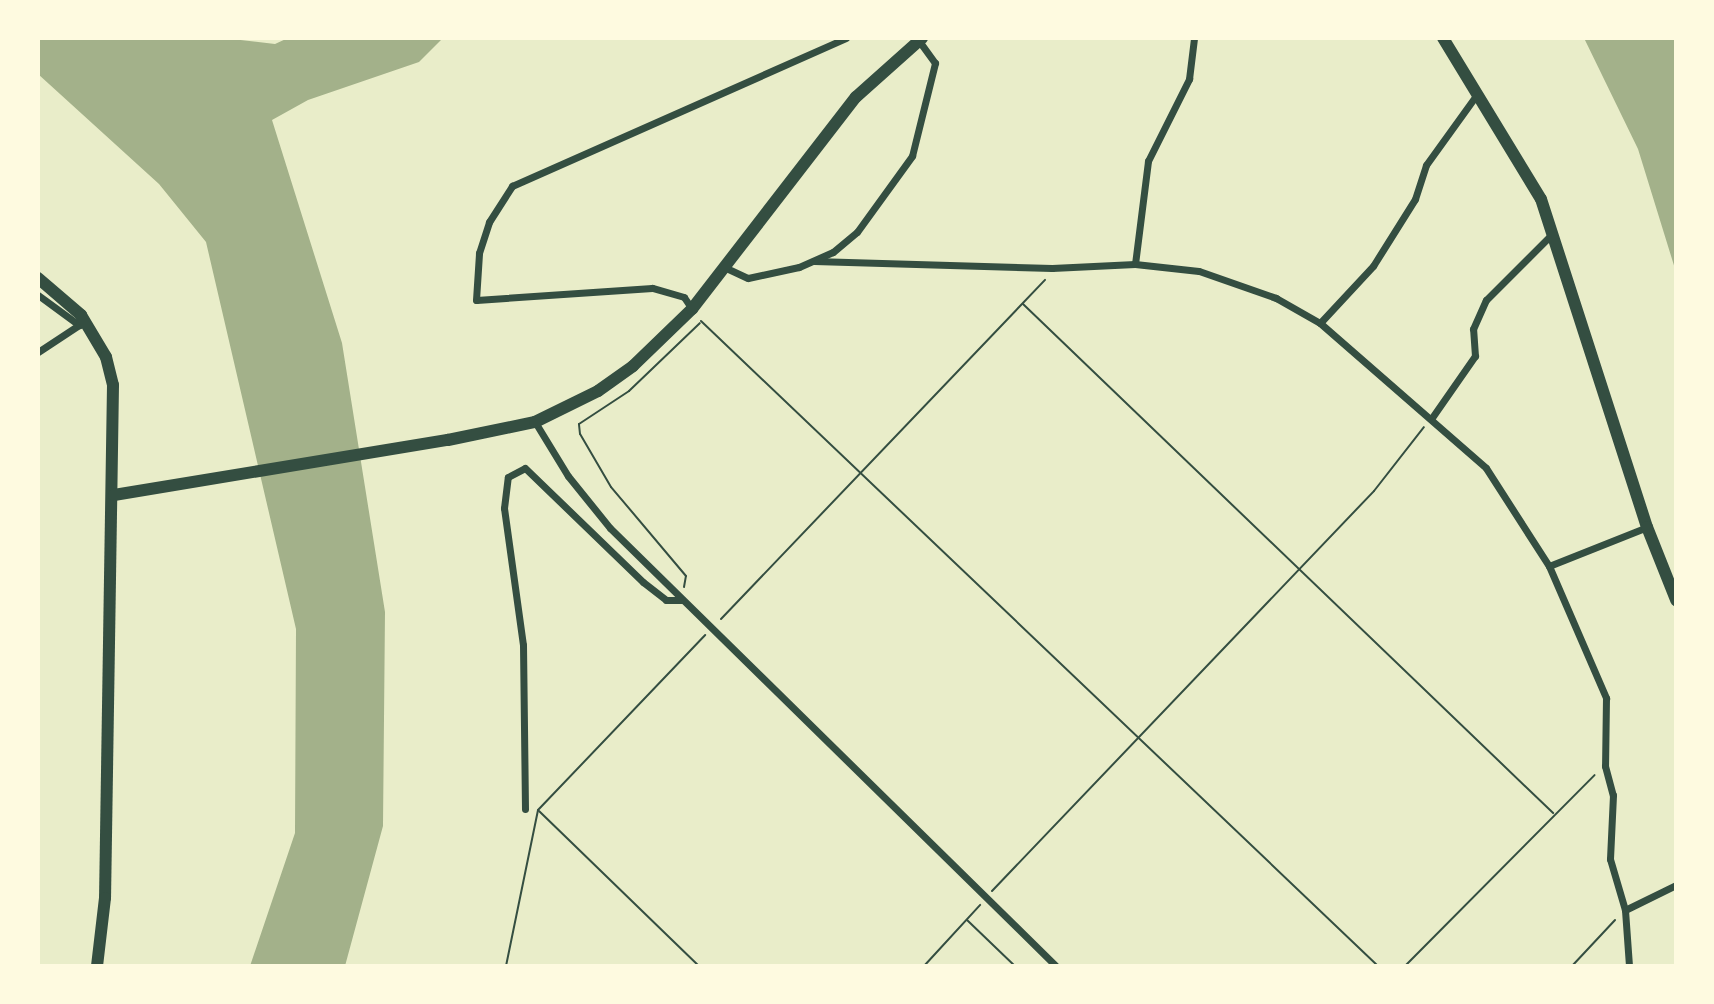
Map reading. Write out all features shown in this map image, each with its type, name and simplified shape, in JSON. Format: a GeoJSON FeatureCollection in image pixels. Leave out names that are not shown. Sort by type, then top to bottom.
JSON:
{"type":"FeatureCollection","features":[{"type":"Feature","properties":{"kind":"main road"},"geometry":{"type":"LineString","coordinates":[[1443,38],[1524,166],[1552,234],[1647,527],[1676,600]]}},
{"type":"Feature","properties":{"kind":"main road"},"geometry":{"type":"LineString","coordinates":[[114,495],[448,440],[535,422],[598,391],[633,366],[692,309],[856,97],[921,39]]}},
{"type":"Feature","properties":{"kind":"main road"},"geometry":{"type":"LineString","coordinates":[[38,278],[80,320],[106,357],[113,385],[114,495],[105,898],[97,966]]}},
{"type":"Feature","properties":{"kind":"street"},"geometry":{"type":"LineString","coordinates":[[692,309],[684,297],[652,288],[476,300],[479,253],[489,222],[512,186],[846,38]]}},
{"type":"Feature","properties":{"kind":"street"},"geometry":{"type":"LineString","coordinates":[[1135,264],[1148,161],[1189,79],[1194,38]]}},
{"type":"Feature","properties":{"kind":"street"},"geometry":{"type":"LineString","coordinates":[[814,261],[857,232],[912,156],[935,63],[921,39]]}},
{"type":"Feature","properties":{"kind":"street"},"geometry":{"type":"LineString","coordinates":[[1320,323],[1373,266],[1415,199],[1426,165],[1479,92]]}},
{"type":"Feature","properties":{"kind":"street"},"geometry":{"type":"LineString","coordinates":[[1431,419],[1475,356],[1473,329],[1486,300],[1552,234]]}},
{"type":"Feature","properties":{"kind":"street"},"geometry":{"type":"LineString","coordinates":[[724,267],[748,278],[814,261],[1052,268],[1135,264],[1199,271],[1276,298],[1320,323],[1486,468],[1549,566],[1606,698],[1605,766],[1613,795],[1610,859],[1625,910],[1629,966]]}},
{"type":"Feature","properties":{"kind":"street"},"geometry":{"type":"LineString","coordinates":[[38,295],[80,320],[38,352]]}},
{"type":"Feature","properties":{"kind":"street"},"geometry":{"type":"LineString","coordinates":[[535,422],[568,476],[610,528],[1056,966]]}},
{"type":"Feature","properties":{"kind":"street"},"geometry":{"type":"LineString","coordinates":[[525,809],[523,645],[504,508],[508,477],[525,468],[643,582],[666,600],[682,600]]}},
{"type":"Feature","properties":{"kind":"street"},"geometry":{"type":"LineString","coordinates":[[1549,566],[1647,527]]}},
{"type":"Feature","properties":{"kind":"street"},"geometry":{"type":"LineString","coordinates":[[1625,910],[1676,885]]}},
{"type":"Feature","properties":{"kind":"path"},"geometry":{"type":"LineString","coordinates":[[714,627],[1023,304],[1052,268]]}},
{"type":"Feature","properties":{"kind":"path"},"geometry":{"type":"LineString","coordinates":[[1023,304],[1553,813]]}},
{"type":"Feature","properties":{"kind":"path"},"geometry":{"type":"LineString","coordinates":[[692,309],[701,321],[1378,966]]}},
{"type":"Feature","properties":{"kind":"path"},"geometry":{"type":"LineString","coordinates":[[682,600],[686,576],[611,487],[580,434],[579,424],[629,391],[701,321]]}},
{"type":"Feature","properties":{"kind":"path"},"geometry":{"type":"LineString","coordinates":[[924,966],[1137,737],[1299,572],[1374,491],[1431,419]]}},
{"type":"Feature","properties":{"kind":"path"},"geometry":{"type":"LineString","coordinates":[[506,966],[538,810],[701,639]]}},
{"type":"Feature","properties":{"kind":"path"},"geometry":{"type":"LineString","coordinates":[[1405,966],[1553,813],[1605,766]]}},
{"type":"Feature","properties":{"kind":"path"},"geometry":{"type":"LineString","coordinates":[[538,810],[699,966]]}},
{"type":"Feature","properties":{"kind":"path"},"geometry":{"type":"LineString","coordinates":[[1572,966],[1625,910]]}},
{"type":"Feature","properties":{"kind":"path"},"geometry":{"type":"LineString","coordinates":[[967,920],[1015,966]]}},
{"type":"Feature","properties":{"kind":"shaded area"},"geometry":{"type":"Polygon","coordinates":[[[38,38],[223,38],[275,44],[288,38],[443,38],[419,62],[308,100],[272,120],[342,343],[385,612],[383,826],[345,966],[250,966],[295,833],[296,629],[206,242],[159,184],[38,74],[38,38]]]}},
{"type":"Feature","properties":{"kind":"shaded area"},"geometry":{"type":"Polygon","coordinates":[[[1584,38],[1676,38],[1676,272],[1638,149],[1584,38]]]}}]}
